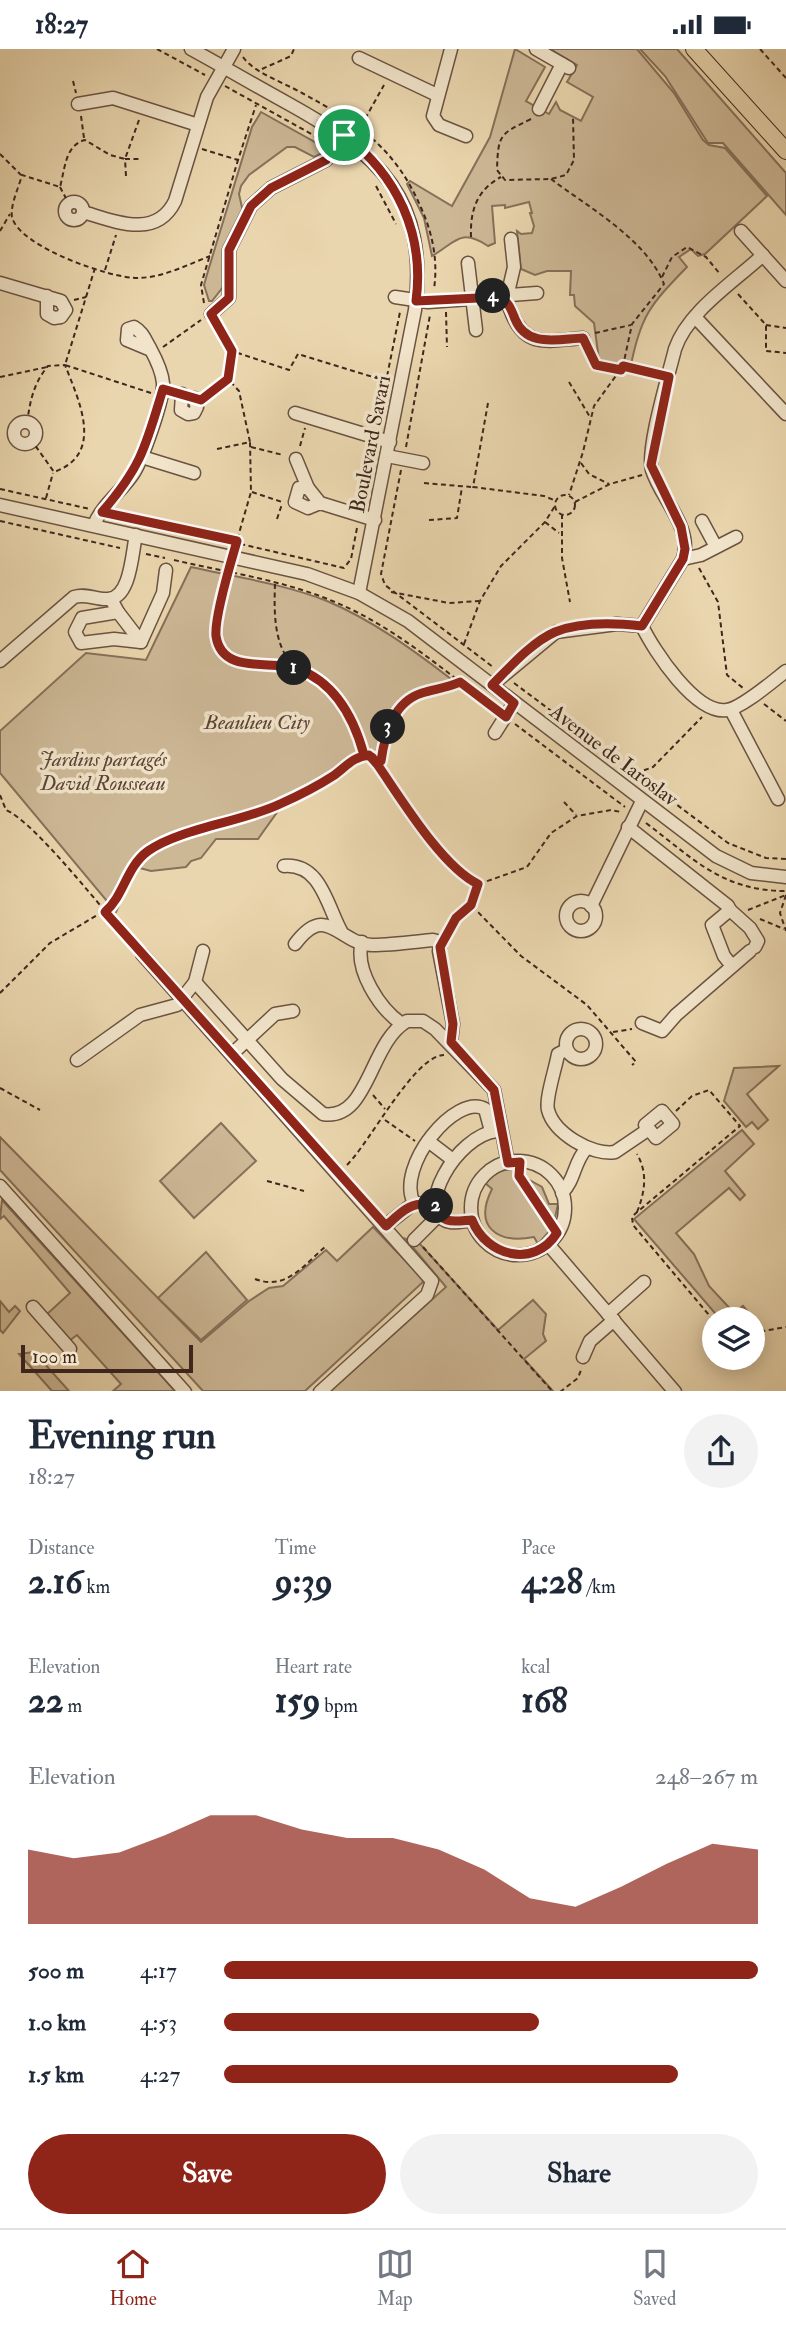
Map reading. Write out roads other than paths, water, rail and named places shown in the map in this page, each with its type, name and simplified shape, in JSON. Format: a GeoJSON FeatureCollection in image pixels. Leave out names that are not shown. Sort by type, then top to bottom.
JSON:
{"type":"FeatureCollection","features":[{"type":"Feature","properties":{"kind":"main road"},"geometry":{"type":"LineString","coordinates":[[694,49],[786,151]]}},
{"type":"Feature","properties":{"kind":"street","name":"Boulevard Savari"},"geometry":{"type":"LineString","coordinates":[[191,49],[344,135],[378,166],[404,207],[418,265],[405,299],[390,442],[359,593]]}},
{"type":"Feature","properties":{"kind":"street"},"geometry":{"type":"LineString","coordinates":[[451,49],[437,95],[434,120],[466,136]]}},
{"type":"Feature","properties":{"kind":"street"},"geometry":{"type":"LineString","coordinates":[[536,49],[566,66],[540,109]]}},
{"type":"Feature","properties":{"kind":"street"},"geometry":{"type":"LineString","coordinates":[[69,204],[65,211],[69,218],[78,219],[83,212],[120,223],[144,225],[168,213],[175,201],[198,125],[215,81],[234,50]]}},
{"type":"Feature","properties":{"kind":"street"},"geometry":{"type":"LineString","coordinates":[[359,58],[437,95]]}},
{"type":"Feature","properties":{"kind":"street"},"geometry":{"type":"LineString","coordinates":[[78,104],[113,98],[198,125]]}},
{"type":"Feature","properties":{"kind":"street"},"geometry":{"type":"LineString","coordinates":[[211,314],[229,298],[229,250],[251,206],[271,188],[326,160],[344,135]]}},
{"type":"Feature","properties":{"kind":"street"},"geometry":{"type":"LineString","coordinates":[[741,231],[786,281]]}},
{"type":"Feature","properties":{"kind":"street"},"geometry":{"type":"LineString","coordinates":[[511,239],[514,267],[508,298],[520,330],[530,338],[540,341],[583,338]]}},
{"type":"Feature","properties":{"kind":"street"},"geometry":{"type":"LineString","coordinates":[[689,558],[684,533],[652,471],[652,452],[678,340],[695,317],[763,255]]}},
{"type":"Feature","properties":{"kind":"street"},"geometry":{"type":"LineString","coordinates":[[468,263],[476,330]]}},
{"type":"Feature","properties":{"kind":"street"},"geometry":{"type":"LineString","coordinates":[[0,283],[47,296]]}},
{"type":"Feature","properties":{"kind":"street"},"geometry":{"type":"LineString","coordinates":[[405,299],[439,301],[495,296],[508,298],[537,293]]}},
{"type":"Feature","properties":{"kind":"street"},"geometry":{"type":"LineString","coordinates":[[695,317],[786,414]]}},
{"type":"Feature","properties":{"kind":"street"},"geometry":{"type":"LineString","coordinates":[[94,525],[134,474],[142,457],[162,393],[152,352]]}},
{"type":"Feature","properties":{"kind":"street"},"geometry":{"type":"LineString","coordinates":[[162,393],[192,397]]}},
{"type":"Feature","properties":{"kind":"street"},"geometry":{"type":"LineString","coordinates":[[302,415],[390,442]]}},
{"type":"Feature","properties":{"kind":"street"},"geometry":{"type":"LineString","coordinates":[[0,436],[24,444],[32,441],[35,429],[27,423],[16,428],[18,441]]}},
{"type":"Feature","properties":{"kind":"street"},"geometry":{"type":"LineString","coordinates":[[387,456],[424,463]]}},
{"type":"Feature","properties":{"kind":"street"},"geometry":{"type":"LineString","coordinates":[[142,457],[194,473]]}},
{"type":"Feature","properties":{"kind":"street"},"geometry":{"type":"LineString","coordinates":[[296,459],[308,488],[320,503],[375,520]]}},
{"type":"Feature","properties":{"kind":"street"},"geometry":{"type":"LineString","coordinates":[[308,488],[299,488],[295,502],[308,508],[320,503]]}},
{"type":"Feature","properties":{"kind":"street","name":"Avenue de Iaroslav"},"geometry":{"type":"LineString","coordinates":[[0,505],[307,574],[359,593],[408,621],[642,801],[734,866],[767,877],[786,877]]}},
{"type":"Feature","properties":{"kind":"street"},"geometry":{"type":"LineString","coordinates":[[702,521],[716,547]]}},
{"type":"Feature","properties":{"kind":"street"},"geometry":{"type":"LineString","coordinates":[[111,599],[124,587],[136,535]]}},
{"type":"Feature","properties":{"kind":"street"},"geometry":{"type":"LineString","coordinates":[[642,626],[689,558],[736,537]]}},
{"type":"Feature","properties":{"kind":"street"},"geometry":{"type":"LineString","coordinates":[[141,642],[163,593],[166,570]]}},
{"type":"Feature","properties":{"kind":"street"},"geometry":{"type":"LineString","coordinates":[[0,661],[74,597],[82,595],[111,599]]}},
{"type":"Feature","properties":{"kind":"street"},"geometry":{"type":"LineString","coordinates":[[111,599],[141,642]]}},
{"type":"Feature","properties":{"kind":"street"},"geometry":{"type":"LineString","coordinates":[[118,612],[82,618],[75,632],[81,643],[114,639],[141,642]]}},
{"type":"Feature","properties":{"kind":"street"},"geometry":{"type":"LineString","coordinates":[[492,685],[556,632],[617,624],[642,626]]}},
{"type":"Feature","properties":{"kind":"street"},"geometry":{"type":"LineString","coordinates":[[642,626],[679,680],[698,701],[708,707],[731,710],[786,671]]}},
{"type":"Feature","properties":{"kind":"street"},"geometry":{"type":"LineString","coordinates":[[495,733],[514,703]]}},
{"type":"Feature","properties":{"kind":"street"},"geometry":{"type":"LineString","coordinates":[[731,710],[778,799]]}},
{"type":"Feature","properties":{"kind":"street"},"geometry":{"type":"LineString","coordinates":[[591,906],[642,801]]}},
{"type":"Feature","properties":{"kind":"street"},"geometry":{"type":"LineString","coordinates":[[632,819],[725,902],[756,935],[758,941],[753,949],[662,1031],[638,1025]]}},
{"type":"Feature","properties":{"kind":"street"},"geometry":{"type":"LineString","coordinates":[[284,866],[294,865],[319,882],[341,930]]}},
{"type":"Feature","properties":{"kind":"street"},"geometry":{"type":"LineString","coordinates":[[730,910],[712,925],[724,956],[732,967]]}},
{"type":"Feature","properties":{"kind":"street"},"geometry":{"type":"LineString","coordinates":[[295,944],[312,926],[341,930],[369,945],[441,942],[439,951],[453,1024],[454,1046]]}},
{"type":"Feature","properties":{"kind":"street"},"geometry":{"type":"LineString","coordinates":[[362,942],[360,949],[368,982],[390,1016],[402,1024]]}},
{"type":"Feature","properties":{"kind":"street"},"geometry":{"type":"LineString","coordinates":[[77,1061],[140,1015],[167,1009],[183,999],[195,982],[203,951]]}},
{"type":"Feature","properties":{"kind":"street"},"geometry":{"type":"LineString","coordinates":[[142,954],[429,1275],[431,1289],[320,1391]]}},
{"type":"Feature","properties":{"kind":"street"},"geometry":{"type":"LineString","coordinates":[[195,982],[282,1079],[323,1114],[344,1111],[365,1086],[385,1040],[402,1024],[412,1020],[423,1021],[454,1046],[494,1090],[497,1131]]}},
{"type":"Feature","properties":{"kind":"street"},"geometry":{"type":"LineString","coordinates":[[232,1054],[275,1014],[293,1011]]}},
{"type":"Feature","properties":{"kind":"street"},"geometry":{"type":"LineString","coordinates":[[566,1050],[558,1054],[548,1112],[586,1149],[608,1153],[631,1144],[649,1129],[656,1138],[673,1124],[668,1118]]}},
{"type":"Feature","properties":{"kind":"street"},"geometry":{"type":"LineString","coordinates":[[414,1203],[408,1184],[425,1144],[450,1119],[471,1106],[485,1109],[514,1162]]}},
{"type":"Feature","properties":{"kind":"street"},"geometry":{"type":"LineString","coordinates":[[414,1240],[438,1210],[442,1180],[453,1160],[471,1140],[497,1131]]}},
{"type":"Feature","properties":{"kind":"street"},"geometry":{"type":"LineString","coordinates":[[425,1144],[453,1160]]}},
{"type":"Feature","properties":{"kind":"street"},"geometry":{"type":"LineString","coordinates":[[562,1193],[570,1185],[578,1160],[586,1149]]}},
{"type":"Feature","properties":{"kind":"street"},"geometry":{"type":"LineString","coordinates":[[514,1162],[543,1169],[562,1193],[565,1210],[557,1233],[548,1244],[524,1255],[504,1253],[481,1237],[472,1220],[471,1203],[477,1185],[488,1173],[514,1162]]}},
{"type":"Feature","properties":{"kind":"street"},"geometry":{"type":"LineString","coordinates":[[1,1190],[185,1391]]}},
{"type":"Feature","properties":{"kind":"street"},"geometry":{"type":"LineString","coordinates":[[386,1226],[414,1203]]}},
{"type":"Feature","properties":{"kind":"street"},"geometry":{"type":"LineString","coordinates":[[414,1203],[438,1210],[452,1222],[472,1220]]}},
{"type":"Feature","properties":{"kind":"street"},"geometry":{"type":"LineString","coordinates":[[548,1244],[675,1391]]}},
{"type":"Feature","properties":{"kind":"street"},"geometry":{"type":"LineString","coordinates":[[583,1357],[590,1341],[644,1282]]}},
{"type":"Feature","properties":{"kind":"street"},"geometry":{"type":"LineString","coordinates":[[33,1307],[70,1349]]}},
{"type":"Feature","properties":{"kind":"park label","name":"Beaulieu City"},"geometry":{"type":"Point","coordinates":[257,722]}},
{"type":"Feature","properties":{"kind":"park label","name":"Jardins partagés David Rousseau"},"geometry":{"type":"Point","coordinates":[103,771]}}]}
